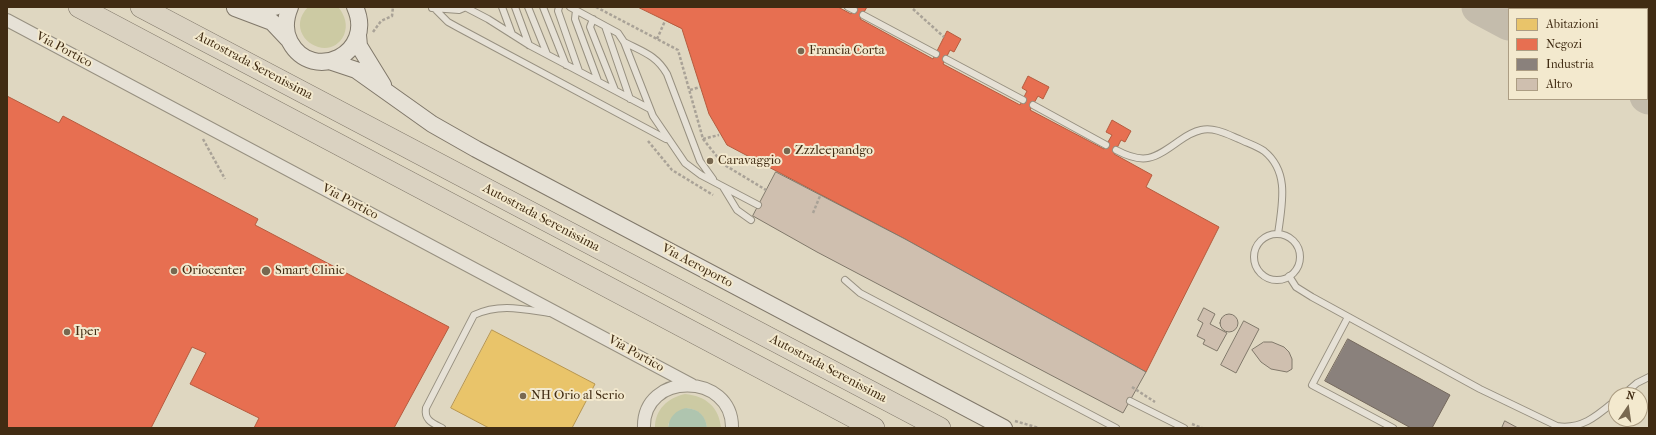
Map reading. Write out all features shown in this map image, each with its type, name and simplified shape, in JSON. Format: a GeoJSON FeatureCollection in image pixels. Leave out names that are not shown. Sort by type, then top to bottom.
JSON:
{"type":"FeatureCollection","features":[{"type":"Feature","properties":{"kind":"highway"},"geometry":{"type":"LineString","coordinates":[[79,7],[874,428]]}},
{"type":"Feature","properties":{"kind":"highway","name":"Autostrada Serenissima"},"geometry":{"type":"LineString","coordinates":[[142,7],[940,428]]}},
{"type":"Feature","properties":{"kind":"main road"},"geometry":{"type":"LineString","coordinates":[[232,8],[275,7]]}},
{"type":"Feature","properties":{"kind":"main road"},"geometry":{"type":"LineString","coordinates":[[288,39],[286,26],[290,7]]}},
{"type":"Feature","properties":{"kind":"main road","name":"Via Aeroporto"},"geometry":{"type":"LineString","coordinates":[[355,7],[360,23],[358,35],[359,46],[393,98]]}},
{"type":"Feature","properties":{"kind":"main road"},"geometry":{"type":"LineString","coordinates":[[232,8],[272,22],[288,39]]}},
{"type":"Feature","properties":{"kind":"main road"},"geometry":{"type":"LineString","coordinates":[[329,61],[340,57],[350,50],[358,35]]}},
{"type":"Feature","properties":{"kind":"main road","name":"Via Aeroporto"},"geometry":{"type":"LineString","coordinates":[[288,39],[295,49],[305,57],[317,61],[329,61],[356,70],[393,98],[432,124],[476,149],[1004,428]]}},
{"type":"Feature","properties":{"kind":"street","name":"Via Portico"},"geometry":{"type":"LineString","coordinates":[[7,20],[564,315],[692,385],[710,391],[720,399],[730,416],[732,428]]}},
{"type":"Feature","properties":{"kind":"street"},"geometry":{"type":"LineString","coordinates":[[644,428],[645,415],[656,398],[672,387],[692,385]]}},
{"type":"Feature","properties":{"kind":"lane"},"geometry":{"type":"LineString","coordinates":[[433,8],[459,10],[465,7],[529,45],[650,109]]}},
{"type":"Feature","properties":{"kind":"lane"},"geometry":{"type":"LineString","coordinates":[[502,7],[512,34]]}},
{"type":"Feature","properties":{"kind":"lane"},"geometry":{"type":"LineString","coordinates":[[515,7],[529,45]]}},
{"type":"Feature","properties":{"kind":"lane"},"geometry":{"type":"LineString","coordinates":[[528,7],[547,54]]}},
{"type":"Feature","properties":{"kind":"lane"},"geometry":{"type":"LineString","coordinates":[[543,7],[566,65]]}},
{"type":"Feature","properties":{"kind":"lane"},"geometry":{"type":"LineString","coordinates":[[559,7],[558,11],[579,71]]}},
{"type":"Feature","properties":{"kind":"lane"},"geometry":{"type":"LineString","coordinates":[[433,8],[448,22],[668,140]]}},
{"type":"Feature","properties":{"kind":"lane"},"geometry":{"type":"LineString","coordinates":[[573,8],[575,19],[598,81]]}},
{"type":"Feature","properties":{"kind":"lane"},"geometry":{"type":"LineString","coordinates":[[573,8],[618,33],[624,42],[650,109],[668,140],[685,163],[693,170],[758,205]]}},
{"type":"Feature","properties":{"kind":"lane"},"geometry":{"type":"LineString","coordinates":[[863,15],[936,54]]}},
{"type":"Feature","properties":{"kind":"lane"},"geometry":{"type":"LineString","coordinates":[[593,19],[590,28],[614,90]]}},
{"type":"Feature","properties":{"kind":"lane"},"geometry":{"type":"LineString","coordinates":[[605,26],[630,98]]}},
{"type":"Feature","properties":{"kind":"lane"},"geometry":{"type":"LineString","coordinates":[[624,42],[652,56],[660,63],[667,74],[700,161],[714,180]]}},
{"type":"Feature","properties":{"kind":"lane"},"geometry":{"type":"LineString","coordinates":[[946,59],[1023,100]]}},
{"type":"Feature","properties":{"kind":"lane"},"geometry":{"type":"LineString","coordinates":[[1033,105],[1106,144]]}},
{"type":"Feature","properties":{"kind":"lane"},"geometry":{"type":"LineString","coordinates":[[1116,150],[1129,157],[1150,159],[1192,132],[1209,130],[1224,132],[1263,150],[1276,163],[1282,179],[1282,198],[1278,234]]}},
{"type":"Feature","properties":{"kind":"lane"},"geometry":{"type":"LineString","coordinates":[[722,186],[737,210],[751,220]]}},
{"type":"Feature","properties":{"kind":"lane"},"geometry":{"type":"LineString","coordinates":[[1278,234],[1289,236],[1299,248],[1301,255],[1300,263],[1296,270],[1289,276],[1281,279],[1268,278],[1257,268],[1254,261],[1256,246],[1267,236],[1278,234]]}},
{"type":"Feature","properties":{"kind":"lane"},"geometry":{"type":"LineString","coordinates":[[1289,276],[1296,287],[1348,317],[1480,389],[1557,426],[1571,427],[1591,421],[1608,407]]}},
{"type":"Feature","properties":{"kind":"lane"},"geometry":{"type":"LineString","coordinates":[[845,280],[860,293],[1116,428]]}},
{"type":"Feature","properties":{"kind":"lane"},"geometry":{"type":"LineString","coordinates":[[442,428],[428,420],[425,415],[426,408],[474,315],[490,309],[501,307],[564,315]]}},
{"type":"Feature","properties":{"kind":"lane"},"geometry":{"type":"LineString","coordinates":[[1348,317],[1312,385],[1393,428]]}},
{"type":"Feature","properties":{"kind":"lane"},"geometry":{"type":"LineString","coordinates":[[1632,387],[1649,377]]}},
{"type":"Feature","properties":{"kind":"lane"},"geometry":{"type":"LineString","coordinates":[[1130,401],[1184,428]]}},
{"type":"Feature","properties":{"kind":"path"},"geometry":{"type":"LineString","coordinates":[[913,9],[944,37]]}},
{"type":"Feature","properties":{"kind":"path"},"geometry":{"type":"LineString","coordinates":[[657,39],[665,20]]}},
{"type":"Feature","properties":{"kind":"path"},"geometry":{"type":"LineString","coordinates":[[690,90],[700,87]]}},
{"type":"Feature","properties":{"kind":"path"},"geometry":{"type":"LineString","coordinates":[[703,139],[719,135]]}},
{"type":"Feature","properties":{"kind":"path"},"geometry":{"type":"LineString","coordinates":[[645,138],[672,170],[713,195]]}},
{"type":"Feature","properties":{"kind":"path"},"geometry":{"type":"LineString","coordinates":[[203,139],[224,179]]}},
{"type":"Feature","properties":{"kind":"path"},"geometry":{"type":"LineString","coordinates":[[813,213],[820,196]]}},
{"type":"Feature","properties":{"kind":"shaded area"},"geometry":{"type":"Polygon","coordinates":[[[308,7],[339,8],[343,14],[346,28],[344,35],[337,44],[328,48],[319,47],[310,43],[304,36],[300,28],[301,18],[308,7]]]}},
{"type":"Feature","properties":{"kind":"shaded area"},"geometry":{"type":"Polygon","coordinates":[[[1585,7],[1649,7],[1649,41],[1648,8],[1585,7]]]}},
{"type":"Feature","properties":{"kind":"shaded area"},"geometry":{"type":"Polygon","coordinates":[[[685,394],[699,397],[710,404],[717,414],[721,428],[707,428],[705,420],[701,414],[686,408],[668,424],[668,428],[655,428],[657,415],[664,405],[673,398],[685,394]]]}},
{"type":"Feature","properties":{"kind":"shaded area"},"geometry":{"type":"Polygon","coordinates":[[[686,408],[695,410],[701,414],[705,420],[707,428],[668,428],[671,417],[679,410],[686,408]]]}},
{"type":"Feature","properties":{"kind":"building: Abitazioni"},"geometry":{"type":"Polygon","coordinates":[[[492,330],[595,384],[572,428],[489,428],[451,408],[492,330]]]}},
{"type":"Feature","properties":{"kind":"building: Negozi"},"geometry":{"type":"Polygon","coordinates":[[[638,7],[838,7],[851,14],[855,7],[867,7],[860,19],[933,59],[947,31],[961,39],[954,52],[950,50],[943,64],[1020,105],[1027,91],[1022,88],[1028,76],[1049,87],[1043,99],[1038,96],[1030,110],[1104,149],[1112,135],[1106,132],[1112,120],[1131,131],[1125,142],[1121,140],[1114,154],[1152,175],[1146,187],[1219,227],[1146,372],[905,239],[727,145],[709,114],[682,29],[638,7]]]}},
{"type":"Feature","properties":{"kind":"building: Negozi","name":"Oriocenter"},"geometry":{"type":"Polygon","coordinates":[[[7,96],[59,123],[63,116],[258,219],[255,225],[449,327],[394,428],[254,428],[259,418],[190,384],[206,353],[192,347],[151,428],[7,428],[7,96]]]}},
{"type":"Feature","properties":{"kind":"building: Industria"},"geometry":{"type":"Polygon","coordinates":[[[1348,339],[1450,395],[1432,428],[1411,428],[1325,381],[1348,339]]]}},
{"type":"Feature","properties":{"kind":"building: Altro"},"geometry":{"type":"Polygon","coordinates":[[[776,172],[905,239],[1146,372],[1123,413],[817,252],[753,216],[776,172]]]}},
{"type":"Feature","properties":{"kind":"building: Altro"},"geometry":{"type":"Polygon","coordinates":[[[1204,308],[1215,314],[1210,324],[1227,333],[1217,351],[1203,344],[1205,340],[1197,336],[1203,323],[1198,320],[1204,308]]]}},
{"type":"Feature","properties":{"kind":"building: Altro"},"geometry":{"type":"Polygon","coordinates":[[[1229,314],[1235,317],[1238,323],[1235,329],[1229,332],[1223,329],[1220,323],[1223,317],[1229,314]]]}},
{"type":"Feature","properties":{"kind":"building: Altro"},"geometry":{"type":"Polygon","coordinates":[[[1244,321],[1259,329],[1236,373],[1221,365],[1244,321]]]}},
{"type":"Feature","properties":{"kind":"building: Altro"},"geometry":{"type":"Polygon","coordinates":[[[1264,342],[1272,342],[1284,347],[1289,352],[1292,359],[1292,369],[1287,372],[1271,369],[1261,362],[1252,350],[1264,342]]]}},
{"type":"Feature","properties":{"kind":"building: Altro"},"geometry":{"type":"Polygon","coordinates":[[[1505,421],[1518,428],[1502,428],[1505,421]]]}},
{"type":"Feature","properties":{"kind":"taxiway"},"geometry":{"type":"LineString","coordinates":[[1479,7],[1508,22]]}},
{"type":"Feature","properties":{"kind":"place","name":"Francia Corta"},"geometry":{"type":"Point","coordinates":[801,51]}},
{"type":"Feature","properties":{"kind":"place","name":"Zzzleepandgo"},"geometry":{"type":"Point","coordinates":[787,151]}},
{"type":"Feature","properties":{"kind":"place","name":"Caravaggio"},"geometry":{"type":"Point","coordinates":[710,161]}},
{"type":"Feature","properties":{"kind":"place","name":"Oriocenter"},"geometry":{"type":"Point","coordinates":[174,271]}},
{"type":"Feature","properties":{"kind":"place","name":"Smart Clinic"},"geometry":{"type":"Point","coordinates":[266,271]}},
{"type":"Feature","properties":{"kind":"place","name":"Iper"},"geometry":{"type":"Point","coordinates":[67,332]}},
{"type":"Feature","properties":{"kind":"place","name":"NH Orio al Serio"},"geometry":{"type":"Point","coordinates":[523,396]}}]}
